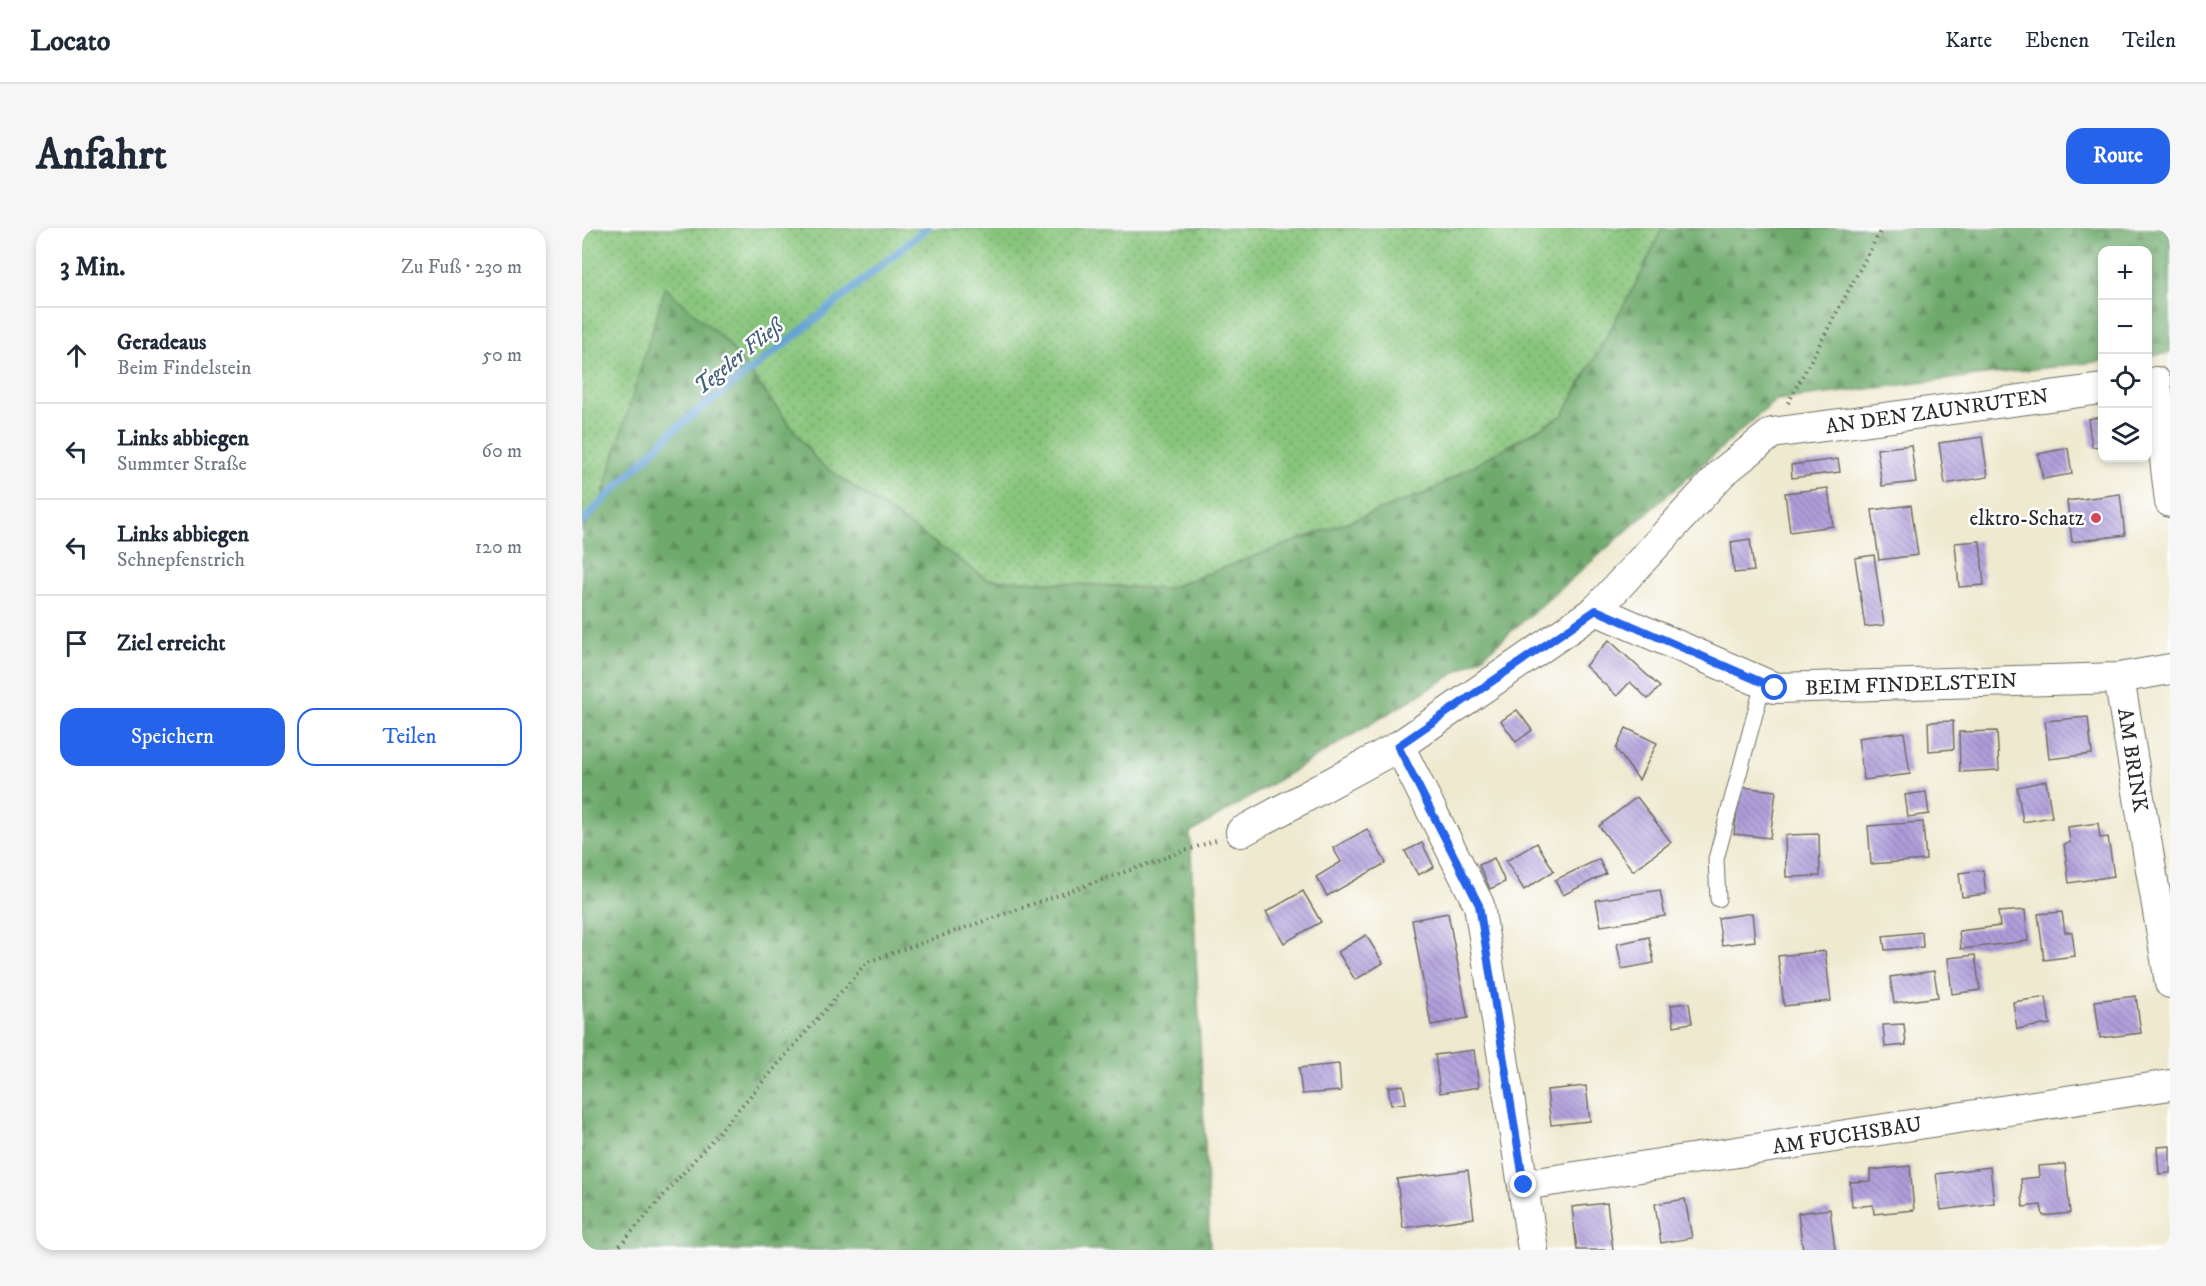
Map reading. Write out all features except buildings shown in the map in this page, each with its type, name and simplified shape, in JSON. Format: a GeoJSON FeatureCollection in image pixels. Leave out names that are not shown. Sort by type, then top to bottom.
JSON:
{"type":"FeatureCollection","features":[{"type":"Feature","properties":{"kind":"street"},"geometry":{"type":"LineString","coordinates":[[2158,382],[2170,502]]}},
{"type":"Feature","properties":{"kind":"street","name":"AN DEN ZAUNRUTEN"},"geometry":{"type":"LineString","coordinates":[[1772,433],[2098,390]]}},
{"type":"Feature","properties":{"kind":"street"},"geometry":{"type":"LineString","coordinates":[[1241,832],[1398,746],[1596,610],[1723,472],[1772,433]]}},
{"type":"Feature","properties":{"kind":"street","name":"BEIM FINDELSTEIN"},"geometry":{"type":"LineString","coordinates":[[1596,610],[1775,688],[2119,678],[2170,669]]}},
{"type":"Feature","properties":{"kind":"street","name":"AM BRINK"},"geometry":{"type":"LineString","coordinates":[[2119,678],[2170,983]]}},
{"type":"Feature","properties":{"kind":"street"},"geometry":{"type":"LineString","coordinates":[[1398,746],[1479,905],[1533,1250]]}},
{"type":"Feature","properties":{"kind":"street","name":"AM FUCHSBAU"},"geometry":{"type":"LineString","coordinates":[[1524,1185],[2170,1085]]}},
{"type":"Feature","properties":{"kind":"lane"},"geometry":{"type":"LineString","coordinates":[[1718,899],[1716,859],[1763,684]]}},
{"type":"Feature","properties":{"kind":"path"},"geometry":{"type":"LineString","coordinates":[[1772,433],[1882,228]]}},
{"type":"Feature","properties":{"kind":"path"},"geometry":{"type":"LineString","coordinates":[[616,1250],[867,962],[1241,832]]}},
{"type":"Feature","properties":{"kind":"green space"},"geometry":{"type":"Polygon","coordinates":[[[582,228],[1662,228],[1642,272],[1563,415],[1426,493],[1166,589],[987,579],[818,462],[727,342],[601,501],[582,530],[582,228]]]}},
{"type":"Feature","properties":{"kind":"green space"},"geometry":{"type":"Polygon","coordinates":[[[1662,228],[2170,228],[2170,353],[2152,355],[2152,246],[2098,246],[2098,361],[1776,400],[1482,657],[1190,833],[1210,1250],[582,1250],[582,530],[601,501],[665,287],[727,342],[818,462],[987,579],[1166,589],[1426,493],[1563,415],[1642,272],[1662,228]]]}},
{"type":"Feature","properties":{"kind":"waterway","name":"Tegeler Fließ"},"geometry":{"type":"LineString","coordinates":[[582,522],[675,429],[801,331],[927,228]]}},
{"type":"Feature","properties":{"kind":"place","name":"elktro-Schatz"},"geometry":{"type":"Point","coordinates":[2096,518]}},
{"type":"Feature","properties":{"kind":"route"},"geometry":{"type":"LineString","coordinates":[[1524,1185],[1479,905],[1398,746],[1596,610],[1775,688]]}}]}
